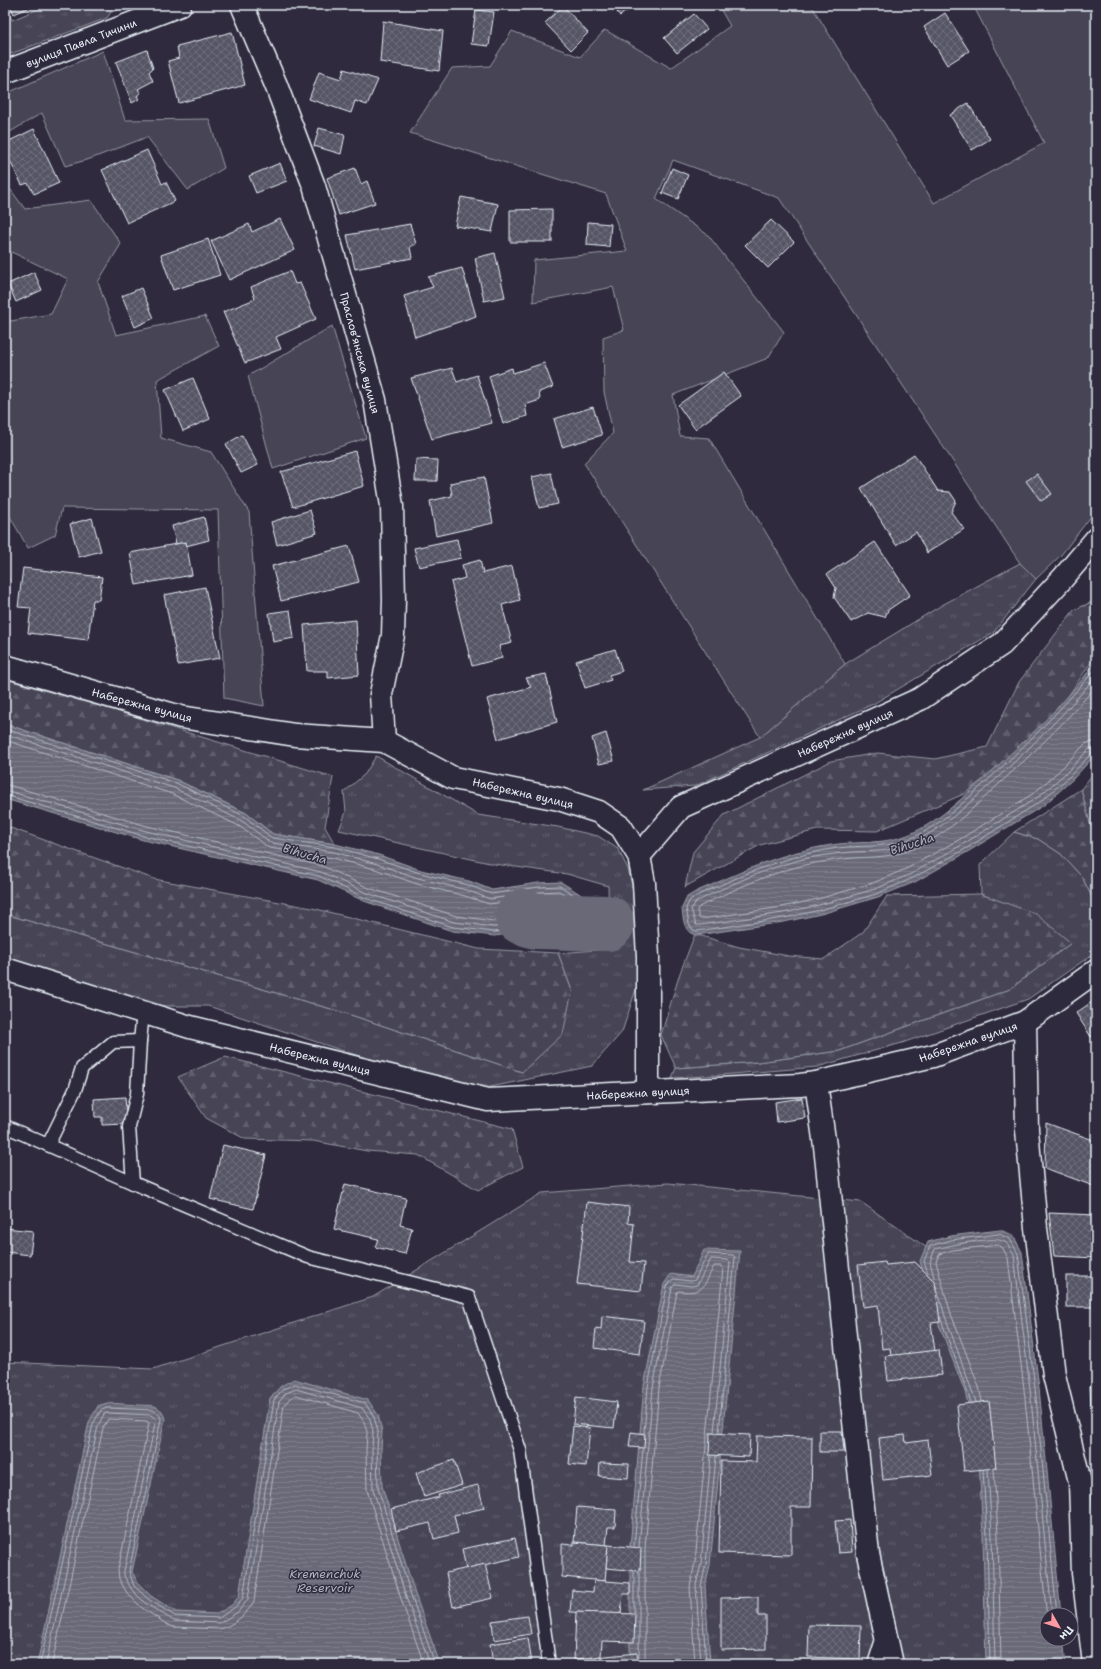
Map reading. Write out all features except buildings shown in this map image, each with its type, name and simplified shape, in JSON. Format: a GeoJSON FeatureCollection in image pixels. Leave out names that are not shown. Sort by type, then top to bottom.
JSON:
{"type":"FeatureCollection","features":[{"type":"Feature","properties":{"kind":"street","name":"вулиця Павла Тичини"},"geometry":{"type":"LineString","coordinates":[[5,72],[180,5]]}},
{"type":"Feature","properties":{"kind":"street","name":"Прасловʼянська вулиця"},"geometry":{"type":"LineString","coordinates":[[243,5],[276,85],[314,186],[375,400],[392,506],[394,600],[393,635],[381,694],[384,741]]}},
{"type":"Feature","properties":{"kind":"street","name":"Набережна вулиця"},"geometry":{"type":"LineString","coordinates":[[5,666],[181,718],[295,735],[384,741],[453,778],[560,799],[599,812],[621,827],[639,856],[681,808],[920,699],[1002,644],[1063,578],[1096,539]]}},
{"type":"Feature","properties":{"kind":"street"},"geometry":{"type":"LineString","coordinates":[[639,856],[644,883],[648,957],[648,1092]]}},
{"type":"Feature","properties":{"kind":"street","name":"Набережна вулиця"},"geometry":{"type":"LineString","coordinates":[[5,969],[190,1027],[488,1100],[800,1085],[816,1082],[933,1056],[1025,1022],[1096,971]]}},
{"type":"Feature","properties":{"kind":"street"},"geometry":{"type":"LineString","coordinates":[[1025,1022],[1027,1130],[1036,1228],[1054,1375],[1080,1482],[1084,1573],[1094,1664]]}},
{"type":"Feature","properties":{"kind":"street"},"geometry":{"type":"LineString","coordinates":[[816,1082],[825,1146],[868,1554],[892,1664]]}},
{"type":"Feature","properties":{"kind":"lane"},"geometry":{"type":"LineString","coordinates":[[132,1183],[130,1128],[137,1094],[143,1013]]}},
{"type":"Feature","properties":{"kind":"lane"},"geometry":{"type":"LineString","coordinates":[[48,1145],[76,1090],[82,1068],[113,1042],[140,1041]]}},
{"type":"Feature","properties":{"kind":"lane"},"geometry":{"type":"LineString","coordinates":[[5,1126],[132,1183],[308,1257],[470,1298],[520,1450],[549,1664]]}},
{"type":"Feature","properties":{"kind":"lane"},"geometry":{"type":"LineString","coordinates":[[874,1664],[884,1631]]}},
{"type":"Feature","properties":{"kind":"green space"},"geometry":{"type":"Polygon","coordinates":[[[5,5],[12,20],[48,5],[128,5],[128,7],[111,12],[107,18],[5,56],[5,5]]]}},
{"type":"Feature","properties":{"kind":"green space"},"geometry":{"type":"Polygon","coordinates":[[[718,5],[811,5],[934,203],[1044,143],[973,5],[1096,5],[1096,510],[1061,555],[1036,579],[1020,563],[779,198],[673,160],[656,199],[708,235],[784,332],[768,358],[673,395],[680,436],[709,438],[845,664],[760,737],[584,463],[613,433],[604,392],[603,337],[624,330],[613,287],[533,302],[534,260],[627,251],[606,194],[410,133],[452,68],[490,66],[512,31],[580,57],[605,30],[671,68],[730,26],[718,5]]]}},
{"type":"Feature","properties":{"kind":"green space"},"geometry":{"type":"Polygon","coordinates":[[[103,51],[125,120],[209,119],[224,168],[188,190],[147,137],[90,159],[65,166],[42,113],[5,135],[5,94],[103,51]]]}},
{"type":"Feature","properties":{"kind":"green space"},"geometry":{"type":"Polygon","coordinates":[[[5,182],[25,209],[91,200],[121,244],[98,282],[116,335],[205,316],[219,346],[157,380],[161,438],[211,452],[249,512],[264,706],[224,698],[218,510],[62,508],[55,535],[28,548],[5,508],[5,318],[11,321],[51,314],[68,279],[5,249],[5,182]]]}},
{"type":"Feature","properties":{"kind":"green space"},"geometry":{"type":"Polygon","coordinates":[[[332,326],[366,438],[273,469],[248,376],[332,326]]]}},
{"type":"Feature","properties":{"kind":"green space"},"geometry":{"type":"Polygon","coordinates":[[[1020,563],[1036,579],[994,632],[873,704],[695,786],[643,790],[760,737],[845,664],[942,605],[1020,563]]]}},
{"type":"Feature","properties":{"kind":"green space"},"geometry":{"type":"Polygon","coordinates":[[[1096,600],[1096,655],[1041,736],[964,794],[877,831],[817,830],[760,845],[685,887],[693,852],[724,815],[831,761],[878,753],[935,759],[987,747],[1019,682],[1074,610],[1096,600]]]}},
{"type":"Feature","properties":{"kind":"green space"},"geometry":{"type":"Polygon","coordinates":[[[5,679],[113,710],[333,777],[325,827],[335,844],[273,834],[246,813],[177,780],[5,724],[5,679]]]}},
{"type":"Feature","properties":{"kind":"green space"},"geometry":{"type":"Polygon","coordinates":[[[376,756],[478,815],[558,827],[598,836],[618,849],[628,869],[633,890],[634,929],[640,977],[622,1032],[592,1066],[481,1089],[395,1068],[208,1006],[159,1006],[5,959],[5,914],[345,1013],[522,1072],[572,991],[558,953],[610,949],[608,886],[567,874],[494,864],[339,830],[346,812],[344,792],[365,774],[376,756]]]}},
{"type":"Feature","properties":{"kind":"green space"},"geometry":{"type":"Polygon","coordinates":[[[1096,770],[1096,830],[1091,827],[1081,789],[1096,770]]]}},
{"type":"Feature","properties":{"kind":"green space"},"geometry":{"type":"Polygon","coordinates":[[[1081,789],[1091,827],[1096,830],[1096,905],[1082,877],[1061,854],[1038,839],[1014,832],[1081,789]]]}},
{"type":"Feature","properties":{"kind":"green space"},"geometry":{"type":"Polygon","coordinates":[[[5,826],[154,879],[312,908],[479,949],[558,953],[572,991],[563,1034],[522,1072],[345,1013],[5,914],[5,826]]]}},
{"type":"Feature","properties":{"kind":"green space"},"geometry":{"type":"Polygon","coordinates":[[[1014,832],[1038,839],[1061,854],[1082,877],[1096,905],[1096,952],[1028,999],[902,1043],[817,1067],[672,1078],[676,1068],[758,1062],[839,1051],[1010,989],[1071,943],[981,894],[980,865],[1014,832]]]}},
{"type":"Feature","properties":{"kind":"green space"},"geometry":{"type":"Polygon","coordinates":[[[981,894],[1036,914],[1071,943],[1010,989],[839,1051],[758,1062],[676,1068],[661,1035],[680,973],[695,934],[739,947],[789,956],[824,959],[863,932],[887,896],[981,894]]]}},
{"type":"Feature","properties":{"kind":"green space"},"geometry":{"type":"Polygon","coordinates":[[[225,1057],[512,1129],[523,1167],[478,1190],[418,1155],[367,1151],[313,1141],[245,1139],[206,1118],[178,1077],[225,1057]]]}},
{"type":"Feature","properties":{"kind":"green space"},"geometry":{"type":"Polygon","coordinates":[[[668,1183],[861,1202],[937,1255],[972,1376],[1005,1664],[5,1664],[5,1362],[153,1369],[373,1297],[542,1193],[668,1183]]]}},
{"type":"Feature","properties":{"kind":"water"},"geometry":{"type":"Polygon","coordinates":[[[1096,661],[1096,754],[1073,779],[1044,805],[915,882],[878,897],[821,914],[784,922],[697,935],[689,932],[687,929],[682,908],[687,897],[697,891],[752,867],[795,852],[838,844],[890,840],[915,832],[927,825],[961,799],[1034,732],[1073,691],[1096,661]]]}},
{"type":"Feature","properties":{"kind":"water"},"geometry":{"type":"Polygon","coordinates":[[[5,724],[177,780],[246,813],[273,834],[335,844],[379,855],[421,870],[469,881],[492,890],[538,883],[561,882],[605,910],[600,925],[565,939],[548,937],[532,931],[494,936],[452,931],[364,901],[318,880],[143,840],[5,799],[5,724]]]}},
{"type":"Feature","properties":{"kind":"water"},"geometry":{"type":"Polygon","coordinates":[[[1000,1230],[1013,1235],[1022,1252],[1039,1388],[1060,1607],[1039,1607],[1039,1647],[1064,1647],[1066,1664],[986,1664],[983,1536],[978,1442],[965,1392],[937,1319],[920,1261],[928,1242],[950,1236],[1000,1230]]]}},
{"type":"Feature","properties":{"kind":"water"},"geometry":{"type":"Polygon","coordinates":[[[704,1250],[740,1251],[710,1565],[705,1586],[710,1664],[630,1664],[630,1548],[644,1386],[664,1284],[671,1274],[692,1277],[704,1250]]]}},
{"type":"Feature","properties":{"kind":"water","name":"Kremenchuk Reservoir"},"geometry":{"type":"Polygon","coordinates":[[[294,1379],[368,1400],[378,1415],[382,1431],[382,1486],[415,1594],[440,1664],[35,1664],[38,1660],[89,1422],[98,1406],[107,1403],[155,1406],[162,1411],[165,1419],[132,1572],[138,1583],[151,1596],[176,1612],[217,1614],[232,1605],[239,1596],[270,1398],[281,1386],[294,1379]]]}},
{"type":"Feature","properties":{"kind":"waterway","name":"Bihucha"},"geometry":{"type":"LineString","coordinates":[[523,917],[536,921],[607,923]]}}]}
